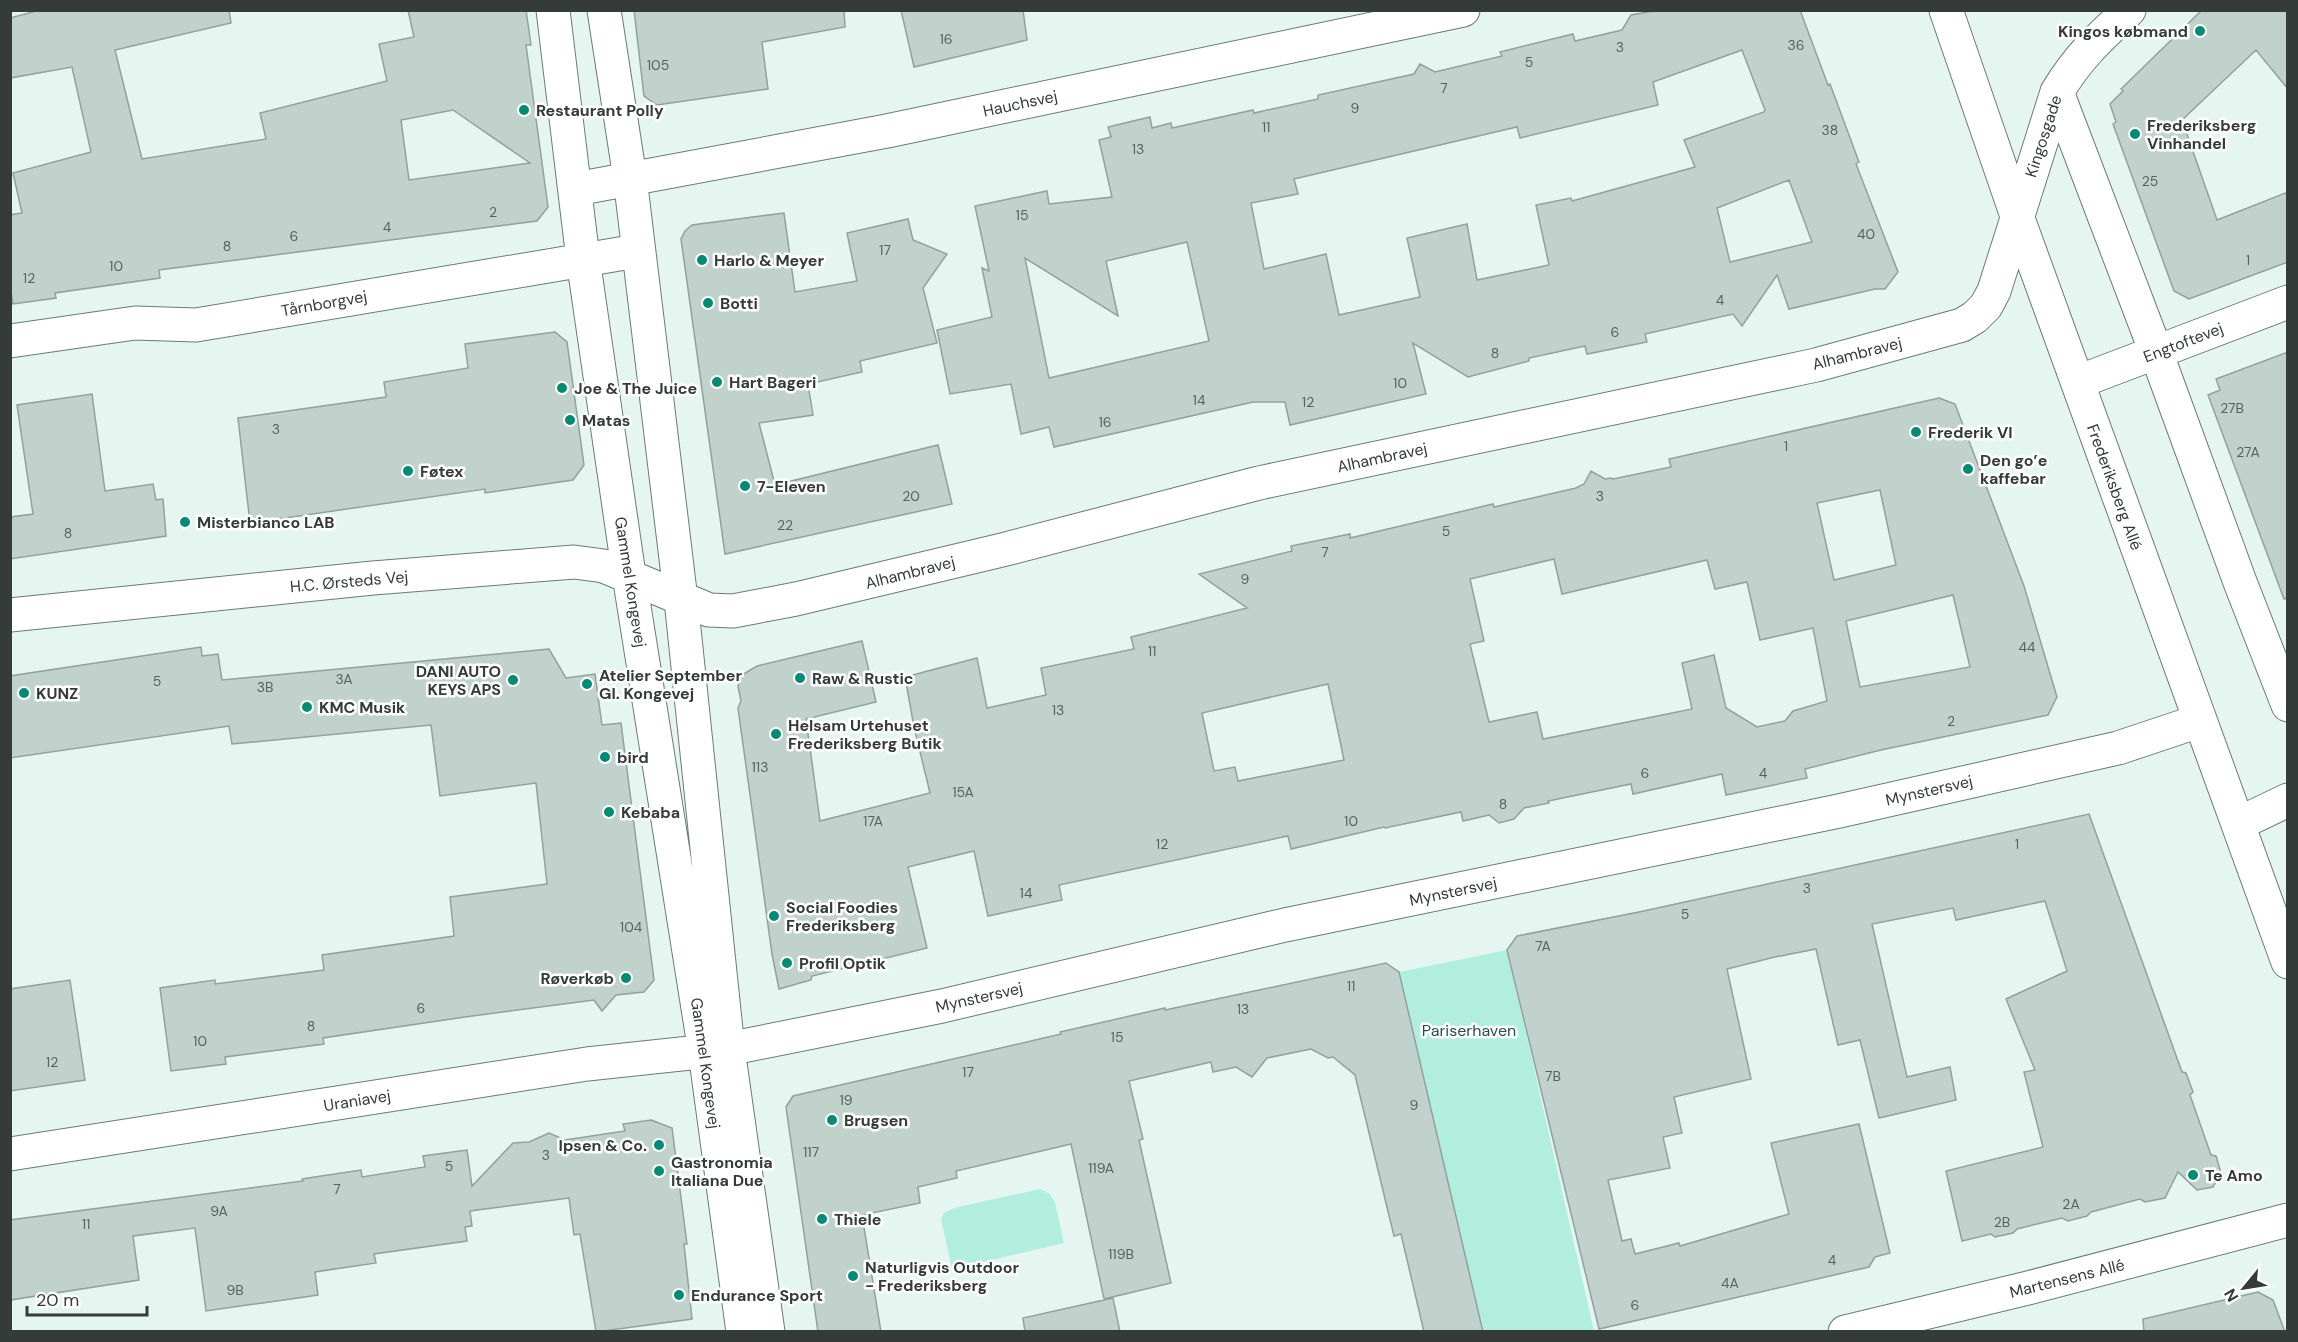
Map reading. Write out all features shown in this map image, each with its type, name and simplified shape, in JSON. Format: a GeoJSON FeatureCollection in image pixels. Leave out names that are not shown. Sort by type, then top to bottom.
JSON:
{"type":"FeatureCollection","features":[{"type":"Feature","properties":{"kind":"street","name":"Gammel Kongevej"},"geometry":{"type":"LineString","coordinates":[[553,10],[583,260],[629,575],[768,1332]]}},
{"type":"Feature","properties":{"kind":"street","name":"Gammel Kongevej"},"geometry":{"type":"LineString","coordinates":[[604,10],[630,178],[637,251],[681,600],[742,1332]]}},
{"type":"Feature","properties":{"kind":"street","name":"Hauchsvej"},"geometry":{"type":"LineString","coordinates":[[576,189],[818,145],[1463,10]]}},
{"type":"Feature","properties":{"kind":"street","name":"Frederiksberg Allé"},"geometry":{"type":"LineString","coordinates":[[1946,10],[2017,216],[2288,962]]}},
{"type":"Feature","properties":{"kind":"street","name":"Kingosgade"},"geometry":{"type":"LineString","coordinates":[[2017,216],[2057,92],[2086,49],[2129,10]]}},
{"type":"Feature","properties":{"kind":"street"},"geometry":{"type":"LineString","coordinates":[[2057,92],[2288,705]]}},
{"type":"Feature","properties":{"kind":"street","name":"Alhambravej"},"geometry":{"type":"LineString","coordinates":[[681,600],[709,610],[733,611],[796,599],[1002,550],[1259,483],[1816,365],[1954,328],[1975,317],[1986,306],[1994,291],[2017,216]]}},
{"type":"Feature","properties":{"kind":"street","name":"Tårnborgvej"},"geometry":{"type":"LineString","coordinates":[[10,341],[135,323],[196,325],[637,251]]}},
{"type":"Feature","properties":{"kind":"street","name":"Engtoftevej"},"geometry":{"type":"LineString","coordinates":[[2078,382],[2288,302]]}},
{"type":"Feature","properties":{"kind":"street","name":"H.C. Ørsteds Vej"},"geometry":{"type":"LineString","coordinates":[[10,615],[326,582],[574,562],[604,566],[629,575],[681,600]]}},
{"type":"Feature","properties":{"kind":"street","name":"Mynstersvej"},"geometry":{"type":"LineString","coordinates":[[717,1051],[942,1006],[1285,925],[1839,811],[2118,748],[2199,721]]}},
{"type":"Feature","properties":{"kind":"street"},"geometry":{"type":"LineString","coordinates":[[2238,824],[2288,800]]}},
{"type":"Feature","properties":{"kind":"street","name":"Uraniavej"},"geometry":{"type":"LineString","coordinates":[[10,1154],[565,1068],[717,1051]]}},
{"type":"Feature","properties":{"kind":"street","name":"Martensens Allé"},"geometry":{"type":"LineString","coordinates":[[1845,1332],[2028,1288],[2288,1220]]}},
{"type":"Feature","properties":{"kind":"green space","name":"Pariserhaven"},"geometry":{"type":"Polygon","coordinates":[[[1507,950],[1594,1331],[1483,1331],[1399,972],[1507,950]]]}},
{"type":"Feature","properties":{"kind":"green space"},"geometry":{"type":"Polygon","coordinates":[[[1040,1189],[1050,1194],[1055,1203],[1064,1243],[952,1269],[941,1219],[944,1213],[954,1208],[1040,1189]]]}},
{"type":"Feature","properties":{"kind":"building"},"geometry":{"type":"Polygon","coordinates":[[[40,10],[229,10],[231,23],[115,50],[142,159],[266,139],[260,113],[387,81],[379,44],[414,37],[408,10],[526,10],[531,45],[526,45],[548,207],[537,221],[159,270],[160,278],[55,293],[56,298],[13,304],[10,286],[10,215],[22,213],[13,173],[91,152],[72,67],[10,78],[10,18],[40,10]],[[453,110],[401,120],[409,180],[530,163],[453,110]]]}},
{"type":"Feature","properties":{"kind":"building"},"geometry":{"type":"Polygon","coordinates":[[[634,10],[844,10],[845,27],[762,42],[768,89],[657,105],[644,96],[634,10]]]}},
{"type":"Feature","properties":{"kind":"building"},"geometry":{"type":"Polygon","coordinates":[[[901,10],[1023,10],[1027,40],[914,67],[901,10]]]}},
{"type":"Feature","properties":{"kind":"building"},"geometry":{"type":"Polygon","coordinates":[[[1660,10],[1800,10],[1828,85],[1830,84],[1859,162],[1856,164],[1898,272],[1885,289],[1875,289],[1789,309],[1777,275],[1742,326],[1733,314],[1645,334],[1647,342],[1587,354],[1585,346],[1529,358],[1529,361],[1468,377],[1413,343],[1426,394],[1290,425],[1285,402],[1253,402],[1054,447],[1049,427],[1021,434],[1011,384],[950,394],[937,330],[992,317],[982,268],[989,271],[975,206],[1047,191],[1049,204],[1112,197],[1099,140],[1111,137],[1108,127],[1150,117],[1152,128],[1171,123],[1172,128],[1253,110],[1254,113],[1318,99],[1318,95],[1414,74],[1420,64],[1435,72],[1502,56],[1500,52],[1573,34],[1575,41],[1622,30],[1631,15],[1660,10]],[[1742,50],[1653,82],[1658,105],[1520,138],[1517,127],[1294,179],[1298,194],[1251,203],[1264,269],[1326,254],[1339,315],[1420,297],[1407,238],[1467,224],[1477,280],[1549,265],[1536,205],[1571,198],[1572,201],[1695,167],[1684,140],[1764,112],[1742,50]],[[1789,180],[1717,208],[1730,262],[1812,242],[1789,180]],[[1187,242],[1106,261],[1118,316],[1025,258],[1049,378],[1209,341],[1187,242]]]}},
{"type":"Feature","properties":{"kind":"building"},"geometry":{"type":"Polygon","coordinates":[[[2202,10],[2288,10],[2288,89],[2256,50],[2182,120],[2217,220],[2288,192],[2288,262],[2189,299],[2174,291],[2113,124],[2116,122],[2110,104],[2123,91],[2121,89],[2202,10]]]}},
{"type":"Feature","properties":{"kind":"building"},"geometry":{"type":"Polygon","coordinates":[[[784,213],[795,292],[857,281],[847,233],[908,219],[913,240],[947,254],[923,288],[937,343],[860,361],[862,372],[808,384],[813,415],[759,423],[775,485],[938,445],[952,504],[725,554],[681,239],[692,225],[784,213]]]}},
{"type":"Feature","properties":{"kind":"building"},"geometry":{"type":"Polygon","coordinates":[[[555,332],[567,342],[584,465],[573,480],[485,493],[485,489],[250,523],[238,418],[386,397],[384,382],[468,368],[465,344],[555,332]]]}},
{"type":"Feature","properties":{"kind":"building"},"geometry":{"type":"Polygon","coordinates":[[[2288,352],[2288,598],[2284,599],[2208,395],[2220,390],[2216,379],[2288,352]]]}},
{"type":"Feature","properties":{"kind":"building"},"geometry":{"type":"Polygon","coordinates":[[[92,394],[105,491],[153,484],[156,500],[163,499],[166,536],[10,559],[10,517],[33,514],[17,405],[92,394]]]}},
{"type":"Feature","properties":{"kind":"building"},"geometry":{"type":"Polygon","coordinates":[[[1939,398],[1955,404],[2024,586],[2057,697],[2048,715],[1881,750],[1805,769],[1807,778],[1726,795],[1722,774],[1633,794],[1631,784],[1548,801],[1549,803],[1524,808],[1514,819],[1499,823],[1489,815],[1463,821],[1461,812],[1291,849],[1288,836],[1059,885],[1062,900],[988,916],[974,851],[908,867],[927,948],[812,976],[811,980],[779,989],[772,954],[738,708],[741,701],[738,686],[742,675],[757,666],[862,641],[876,702],[806,719],[820,821],[930,793],[905,677],[977,658],[987,708],[1046,695],[1041,668],[1134,649],[1131,637],[1247,608],[1199,574],[1292,551],[1291,546],[1350,534],[1350,538],[1493,504],[1494,507],[1576,488],[1584,484],[1591,471],[1605,479],[1613,479],[1671,467],[1669,459],[1939,398]],[[1880,490],[1817,503],[1834,580],[1896,565],[1880,490]],[[1554,559],[1470,579],[1484,641],[1470,644],[1489,722],[1537,712],[1543,739],[1692,709],[1682,663],[1714,655],[1726,708],[1757,727],[1785,721],[1793,711],[1827,701],[1813,628],[1760,640],[1747,582],[1715,589],[1707,560],[1562,594],[1554,559]],[[1953,595],[1846,621],[1860,687],[1970,667],[1953,595]],[[1328,684],[1202,713],[1214,771],[1235,767],[1238,781],[1344,760],[1328,684]]]}},
{"type":"Feature","properties":{"kind":"building"},"geometry":{"type":"Polygon","coordinates":[[[201,647],[202,656],[218,654],[222,680],[549,649],[566,678],[595,674],[602,725],[621,723],[654,980],[644,992],[616,995],[602,1011],[594,1000],[465,1017],[323,1038],[324,1044],[225,1057],[226,1064],[171,1071],[160,988],[215,980],[215,984],[324,970],[322,955],[454,936],[450,897],[547,884],[536,783],[440,796],[431,725],[232,744],[229,726],[10,758],[10,676],[201,647]]]}},
{"type":"Feature","properties":{"kind":"building"},"geometry":{"type":"Polygon","coordinates":[[[2089,814],[2182,1072],[2186,1073],[2193,1092],[2190,1095],[2211,1155],[2216,1156],[2221,1173],[2213,1187],[2197,1190],[2178,1172],[2165,1198],[2145,1202],[2140,1199],[2091,1212],[2087,1216],[2068,1221],[2062,1218],[2017,1229],[2013,1233],[1995,1237],[1991,1234],[1962,1241],[1946,1171],[2043,1147],[2024,1072],[2035,1070],[2006,999],[2067,971],[2045,901],[1956,920],[1953,908],[1872,924],[1907,1077],[1950,1067],[1956,1100],[1879,1118],[1860,1040],[1838,1045],[1816,949],[1775,957],[1727,969],[1751,1079],[1674,1097],[1682,1133],[1663,1137],[1670,1168],[1608,1180],[1622,1241],[1631,1239],[1635,1254],[1679,1243],[1680,1246],[1789,1214],[1771,1143],[1859,1124],[1890,1253],[1875,1257],[1869,1267],[1599,1329],[1507,950],[1517,936],[1639,912],[2089,814]]]}},
{"type":"Feature","properties":{"kind":"building"},"geometry":{"type":"Polygon","coordinates":[[[1386,963],[1399,972],[1483,1332],[1424,1332],[1401,1234],[1394,1236],[1355,1075],[1333,1057],[1328,1058],[1311,1049],[1267,1058],[1252,1077],[1236,1067],[1213,1072],[1211,1062],[1129,1081],[1143,1139],[1139,1140],[1171,1283],[1104,1299],[1071,1144],[956,1171],[957,1178],[918,1187],[920,1203],[862,1215],[881,1332],[818,1332],[786,1107],[793,1096],[1165,1008],[1165,1010],[1386,963]]]}},
{"type":"Feature","properties":{"kind":"building"},"geometry":{"type":"Polygon","coordinates":[[[70,980],[85,1080],[10,1091],[10,989],[70,980]]]}},
{"type":"Feature","properties":{"kind":"building"},"geometry":{"type":"Polygon","coordinates":[[[651,1120],[672,1128],[687,1244],[684,1244],[692,1319],[596,1332],[580,1234],[574,1235],[569,1198],[470,1211],[472,1226],[465,1227],[467,1241],[374,1254],[376,1263],[315,1272],[318,1295],[206,1311],[195,1228],[133,1236],[139,1280],[10,1300],[10,1220],[303,1181],[302,1179],[361,1170],[362,1177],[425,1167],[423,1156],[467,1150],[472,1186],[513,1143],[529,1142],[549,1133],[565,1140],[625,1131],[623,1124],[651,1120]]]}},
{"type":"Feature","properties":{"kind":"building"},"geometry":{"type":"Polygon","coordinates":[[[2258,1292],[2273,1300],[2285,1332],[2144,1332],[2143,1319],[2258,1292]]]}},
{"type":"Feature","properties":{"kind":"building"},"geometry":{"type":"Polygon","coordinates":[[[1113,1298],[1120,1332],[1025,1332],[1023,1318],[1113,1298]]]}},
{"type":"Feature","properties":{"kind":"place","name":"Kingos købmand"},"geometry":{"type":"Point","coordinates":[2200,31]}},
{"type":"Feature","properties":{"kind":"place","name":"Restaurant Polly"},"geometry":{"type":"Point","coordinates":[524,110]}},
{"type":"Feature","properties":{"kind":"place","name":"Frederiksberg Vinhandel"},"geometry":{"type":"Point","coordinates":[2135,134]}},
{"type":"Feature","properties":{"kind":"place","name":"Harlo & Meyer"},"geometry":{"type":"Point","coordinates":[702,260]}},
{"type":"Feature","properties":{"kind":"place","name":"Botti"},"geometry":{"type":"Point","coordinates":[708,303]}},
{"type":"Feature","properties":{"kind":"place","name":"Hart Bageri"},"geometry":{"type":"Point","coordinates":[717,382]}},
{"type":"Feature","properties":{"kind":"place","name":"Joe & The Juice"},"geometry":{"type":"Point","coordinates":[562,388]}},
{"type":"Feature","properties":{"kind":"place","name":"Matas"},"geometry":{"type":"Point","coordinates":[570,420]}},
{"type":"Feature","properties":{"kind":"place","name":"Frederik VI"},"geometry":{"type":"Point","coordinates":[1916,432]}},
{"type":"Feature","properties":{"kind":"place","name":"Den go’e kaffebar"},"geometry":{"type":"Point","coordinates":[1968,469]}},
{"type":"Feature","properties":{"kind":"place","name":"Føtex"},"geometry":{"type":"Point","coordinates":[408,471]}},
{"type":"Feature","properties":{"kind":"place","name":"7-Eleven"},"geometry":{"type":"Point","coordinates":[745,486]}},
{"type":"Feature","properties":{"kind":"place","name":"Misterbianco LAB"},"geometry":{"type":"Point","coordinates":[185,522]}},
{"type":"Feature","properties":{"kind":"place","name":"Raw & Rustic"},"geometry":{"type":"Point","coordinates":[800,678]}},
{"type":"Feature","properties":{"kind":"place","name":"DANI AUTO KEYS APS"},"geometry":{"type":"Point","coordinates":[513,680]}},
{"type":"Feature","properties":{"kind":"place","name":"Atelier September Gl. Kongevej"},"geometry":{"type":"Point","coordinates":[587,684]}},
{"type":"Feature","properties":{"kind":"place","name":"KUNZ"},"geometry":{"type":"Point","coordinates":[24,693]}},
{"type":"Feature","properties":{"kind":"place","name":"KMC Musik"},"geometry":{"type":"Point","coordinates":[307,707]}},
{"type":"Feature","properties":{"kind":"place","name":"Helsam Urtehuset Frederiksberg Butik"},"geometry":{"type":"Point","coordinates":[776,734]}},
{"type":"Feature","properties":{"kind":"place","name":"bird"},"geometry":{"type":"Point","coordinates":[605,757]}},
{"type":"Feature","properties":{"kind":"place","name":"Kebaba"},"geometry":{"type":"Point","coordinates":[609,812]}},
{"type":"Feature","properties":{"kind":"place","name":"Social Foodies Frederiksberg"},"geometry":{"type":"Point","coordinates":[774,916]}},
{"type":"Feature","properties":{"kind":"place","name":"Profil Optik"},"geometry":{"type":"Point","coordinates":[787,963]}},
{"type":"Feature","properties":{"kind":"place","name":"Røverkøb"},"geometry":{"type":"Point","coordinates":[626,978]}},
{"type":"Feature","properties":{"kind":"place","name":"Brugsen"},"geometry":{"type":"Point","coordinates":[832,1120]}},
{"type":"Feature","properties":{"kind":"place","name":"Ipsen & Co."},"geometry":{"type":"Point","coordinates":[659,1145]}},
{"type":"Feature","properties":{"kind":"place","name":"Gastronomia Italiana Due"},"geometry":{"type":"Point","coordinates":[659,1171]}},
{"type":"Feature","properties":{"kind":"place","name":"Te Amo"},"geometry":{"type":"Point","coordinates":[2193,1175]}},
{"type":"Feature","properties":{"kind":"place","name":"Thiele"},"geometry":{"type":"Point","coordinates":[822,1219]}},
{"type":"Feature","properties":{"kind":"place","name":"Naturligvis Outdoor - Frederiksberg"},"geometry":{"type":"Point","coordinates":[853,1276]}},
{"type":"Feature","properties":{"kind":"place","name":"Endurance Sport"},"geometry":{"type":"Point","coordinates":[679,1295]}}]}
